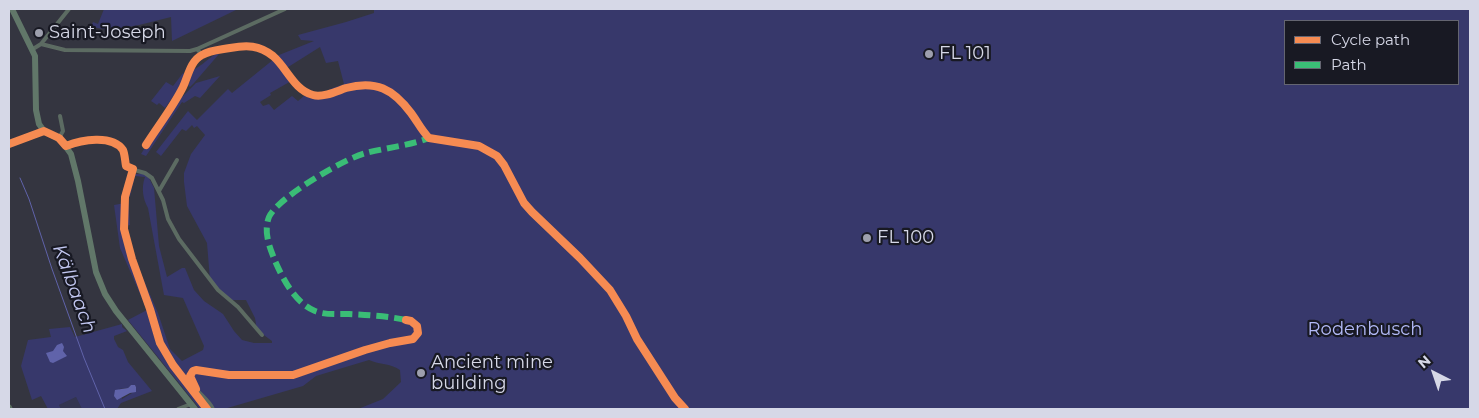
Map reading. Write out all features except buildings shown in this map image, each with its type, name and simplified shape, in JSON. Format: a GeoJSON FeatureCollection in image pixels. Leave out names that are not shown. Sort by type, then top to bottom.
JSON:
{"type":"FeatureCollection","features":[{"type":"Feature","properties":{"kind":"main road"},"geometry":{"type":"LineString","coordinates":[[12,13],[33,49],[36,62],[36,110],[39,124],[44,131],[58,138],[66,146],[74,161],[94,265],[105,294],[116,311],[193,406]]}},
{"type":"Feature","properties":{"kind":"street"},"geometry":{"type":"LineString","coordinates":[[33,49],[41,44],[69,9]]}},
{"type":"Feature","properties":{"kind":"street"},"geometry":{"type":"LineString","coordinates":[[41,44],[65,50],[190,51],[285,9]]}},
{"type":"Feature","properties":{"kind":"street"},"geometry":{"type":"LineString","coordinates":[[197,49],[202,55],[217,49],[244,45],[256,47],[275,58],[299,86],[313,95],[327,94],[365,84],[385,88],[407,108],[429,138],[479,146],[492,152],[504,164],[521,198],[532,212],[610,290],[637,339],[685,409]]}},
{"type":"Feature","properties":{"kind":"street"},"geometry":{"type":"LineString","coordinates":[[58,138],[63,131],[60,116]]}},
{"type":"Feature","properties":{"kind":"street"},"geometry":{"type":"LineString","coordinates":[[9,144],[44,131]]}},
{"type":"Feature","properties":{"kind":"street"},"geometry":{"type":"LineString","coordinates":[[66,146],[86,141],[111,140],[122,149],[127,168],[145,172],[152,178],[159,191],[168,219],[179,239],[218,290],[238,307],[262,335]]}},
{"type":"Feature","properties":{"kind":"street"},"geometry":{"type":"LineString","coordinates":[[159,191],[176,160]]}},
{"type":"Feature","properties":{"kind":"street"},"geometry":{"type":"LineString","coordinates":[[213,409],[193,384],[190,376],[193,371],[234,375],[282,376],[305,372],[346,356],[390,343],[412,339],[418,333],[417,326],[406,320]]}},
{"type":"Feature","properties":{"kind":"street"},"geometry":{"type":"LineString","coordinates":[[178,409],[193,406]]}},
{"type":"Feature","properties":{"kind":"shaded area"},"geometry":{"type":"Polygon","coordinates":[[[76,397],[82,409],[61,409],[59,405],[76,397]]]}},
{"type":"Feature","properties":{"kind":"green space"},"geometry":{"type":"Polygon","coordinates":[[[104,9],[238,9],[172,41],[171,17],[111,30],[91,27],[93,22],[98,24],[104,9]]]}},
{"type":"Feature","properties":{"kind":"green space","name":"Rodenbusch"},"geometry":{"type":"Polygon","coordinates":[[[374,9],[1470,9],[1470,409],[358,409],[383,399],[401,382],[400,370],[369,360],[316,376],[303,386],[224,409],[200,409],[128,320],[147,310],[120,248],[114,205],[125,203],[131,174],[144,174],[149,178],[154,188],[159,246],[167,277],[185,268],[194,290],[204,301],[223,314],[242,340],[254,343],[272,343],[272,341],[257,330],[255,318],[246,300],[230,300],[210,280],[207,243],[187,206],[184,182],[184,173],[191,154],[205,135],[197,126],[194,128],[192,125],[186,131],[182,129],[161,156],[156,152],[188,111],[197,120],[228,89],[232,93],[279,55],[314,41],[301,40],[298,35],[374,13],[374,9]],[[320,47],[285,69],[293,80],[270,93],[271,95],[260,102],[263,106],[269,104],[274,110],[292,96],[298,101],[304,96],[322,96],[330,89],[344,84],[338,61],[326,63],[320,47]],[[135,176],[130,196],[128,197],[130,225],[126,226],[134,258],[158,313],[170,349],[182,361],[203,350],[204,346],[183,298],[164,295],[148,208],[143,193],[145,177],[135,176]]]}},
{"type":"Feature","properties":{"kind":"green space"},"geometry":{"type":"Polygon","coordinates":[[[217,49],[220,49],[219,54],[190,87],[188,85],[190,81],[187,79],[189,71],[216,54],[217,49]]]}},
{"type":"Feature","properties":{"kind":"green space"},"geometry":{"type":"Polygon","coordinates":[[[183,73],[186,75],[180,87],[165,108],[159,103],[157,105],[151,101],[166,82],[173,86],[183,73]]]}},
{"type":"Feature","properties":{"kind":"green space"},"geometry":{"type":"Polygon","coordinates":[[[220,76],[200,98],[195,96],[184,103],[182,102],[146,156],[141,154],[175,100],[181,98],[196,83],[220,76]]]}},
{"type":"Feature","properties":{"kind":"green space"},"geometry":{"type":"Polygon","coordinates":[[[122,324],[122,327],[127,331],[114,336],[114,339],[118,347],[123,350],[128,362],[152,391],[121,403],[117,409],[82,409],[76,397],[59,405],[61,409],[48,409],[41,396],[32,400],[21,366],[28,340],[51,337],[49,329],[70,327],[75,337],[122,324]],[[135,385],[119,389],[122,399],[132,393],[136,387],[135,385]]]}},
{"type":"Feature","properties":{"kind":"water"},"geometry":{"type":"Polygon","coordinates":[[[62,343],[63,351],[67,356],[53,363],[50,362],[46,353],[53,351],[57,345],[62,343]]]}},
{"type":"Feature","properties":{"kind":"water"},"geometry":{"type":"Polygon","coordinates":[[[131,385],[135,385],[136,392],[117,400],[114,396],[115,390],[128,388],[131,385]]]}},
{"type":"Feature","properties":{"kind":"waterway","name":"Kälbaach"},"geometry":{"type":"LineString","coordinates":[[20,178],[84,358],[105,409]]}},
{"type":"Feature","properties":{"kind":"marked path"},"geometry":{"type":"LineString","coordinates":[[406,320],[370,315],[327,314],[308,307],[290,290],[278,268],[268,240],[267,223],[275,209],[285,200],[328,170],[343,162],[366,153],[415,143],[429,138]]}},
{"type":"Feature","properties":{"kind":"cycle path"},"geometry":{"type":"LineString","coordinates":[[146,145],[179,94],[195,61],[202,55],[212,51],[242,46],[263,50],[278,61],[296,84],[306,92],[317,96],[357,86],[366,85],[383,88],[404,105],[429,138],[479,146],[497,156],[504,165],[524,203],[610,290],[637,339],[675,398],[685,409]]}},
{"type":"Feature","properties":{"kind":"cycle path"},"geometry":{"type":"LineString","coordinates":[[9,144],[44,131],[59,138],[66,146],[88,140],[104,140],[118,145],[123,150],[126,166],[133,169],[125,197],[124,229],[132,259],[160,343],[173,365],[207,409]]}},
{"type":"Feature","properties":{"kind":"cycle path"},"geometry":{"type":"LineString","coordinates":[[196,389],[190,376],[196,370],[229,375],[293,375],[365,350],[413,339],[418,333],[417,326],[411,321],[406,320]]}},
{"type":"Feature","properties":{"kind":"place","name":"Saint-Joseph"},"geometry":{"type":"Point","coordinates":[39,33]}},
{"type":"Feature","properties":{"kind":"place","name":"FL 101"},"geometry":{"type":"Point","coordinates":[929,54]}},
{"type":"Feature","properties":{"kind":"place","name":"FL 100"},"geometry":{"type":"Point","coordinates":[867,238]}},
{"type":"Feature","properties":{"kind":"place","name":"Ancient mine building"},"geometry":{"type":"Point","coordinates":[421,373]}}]}
